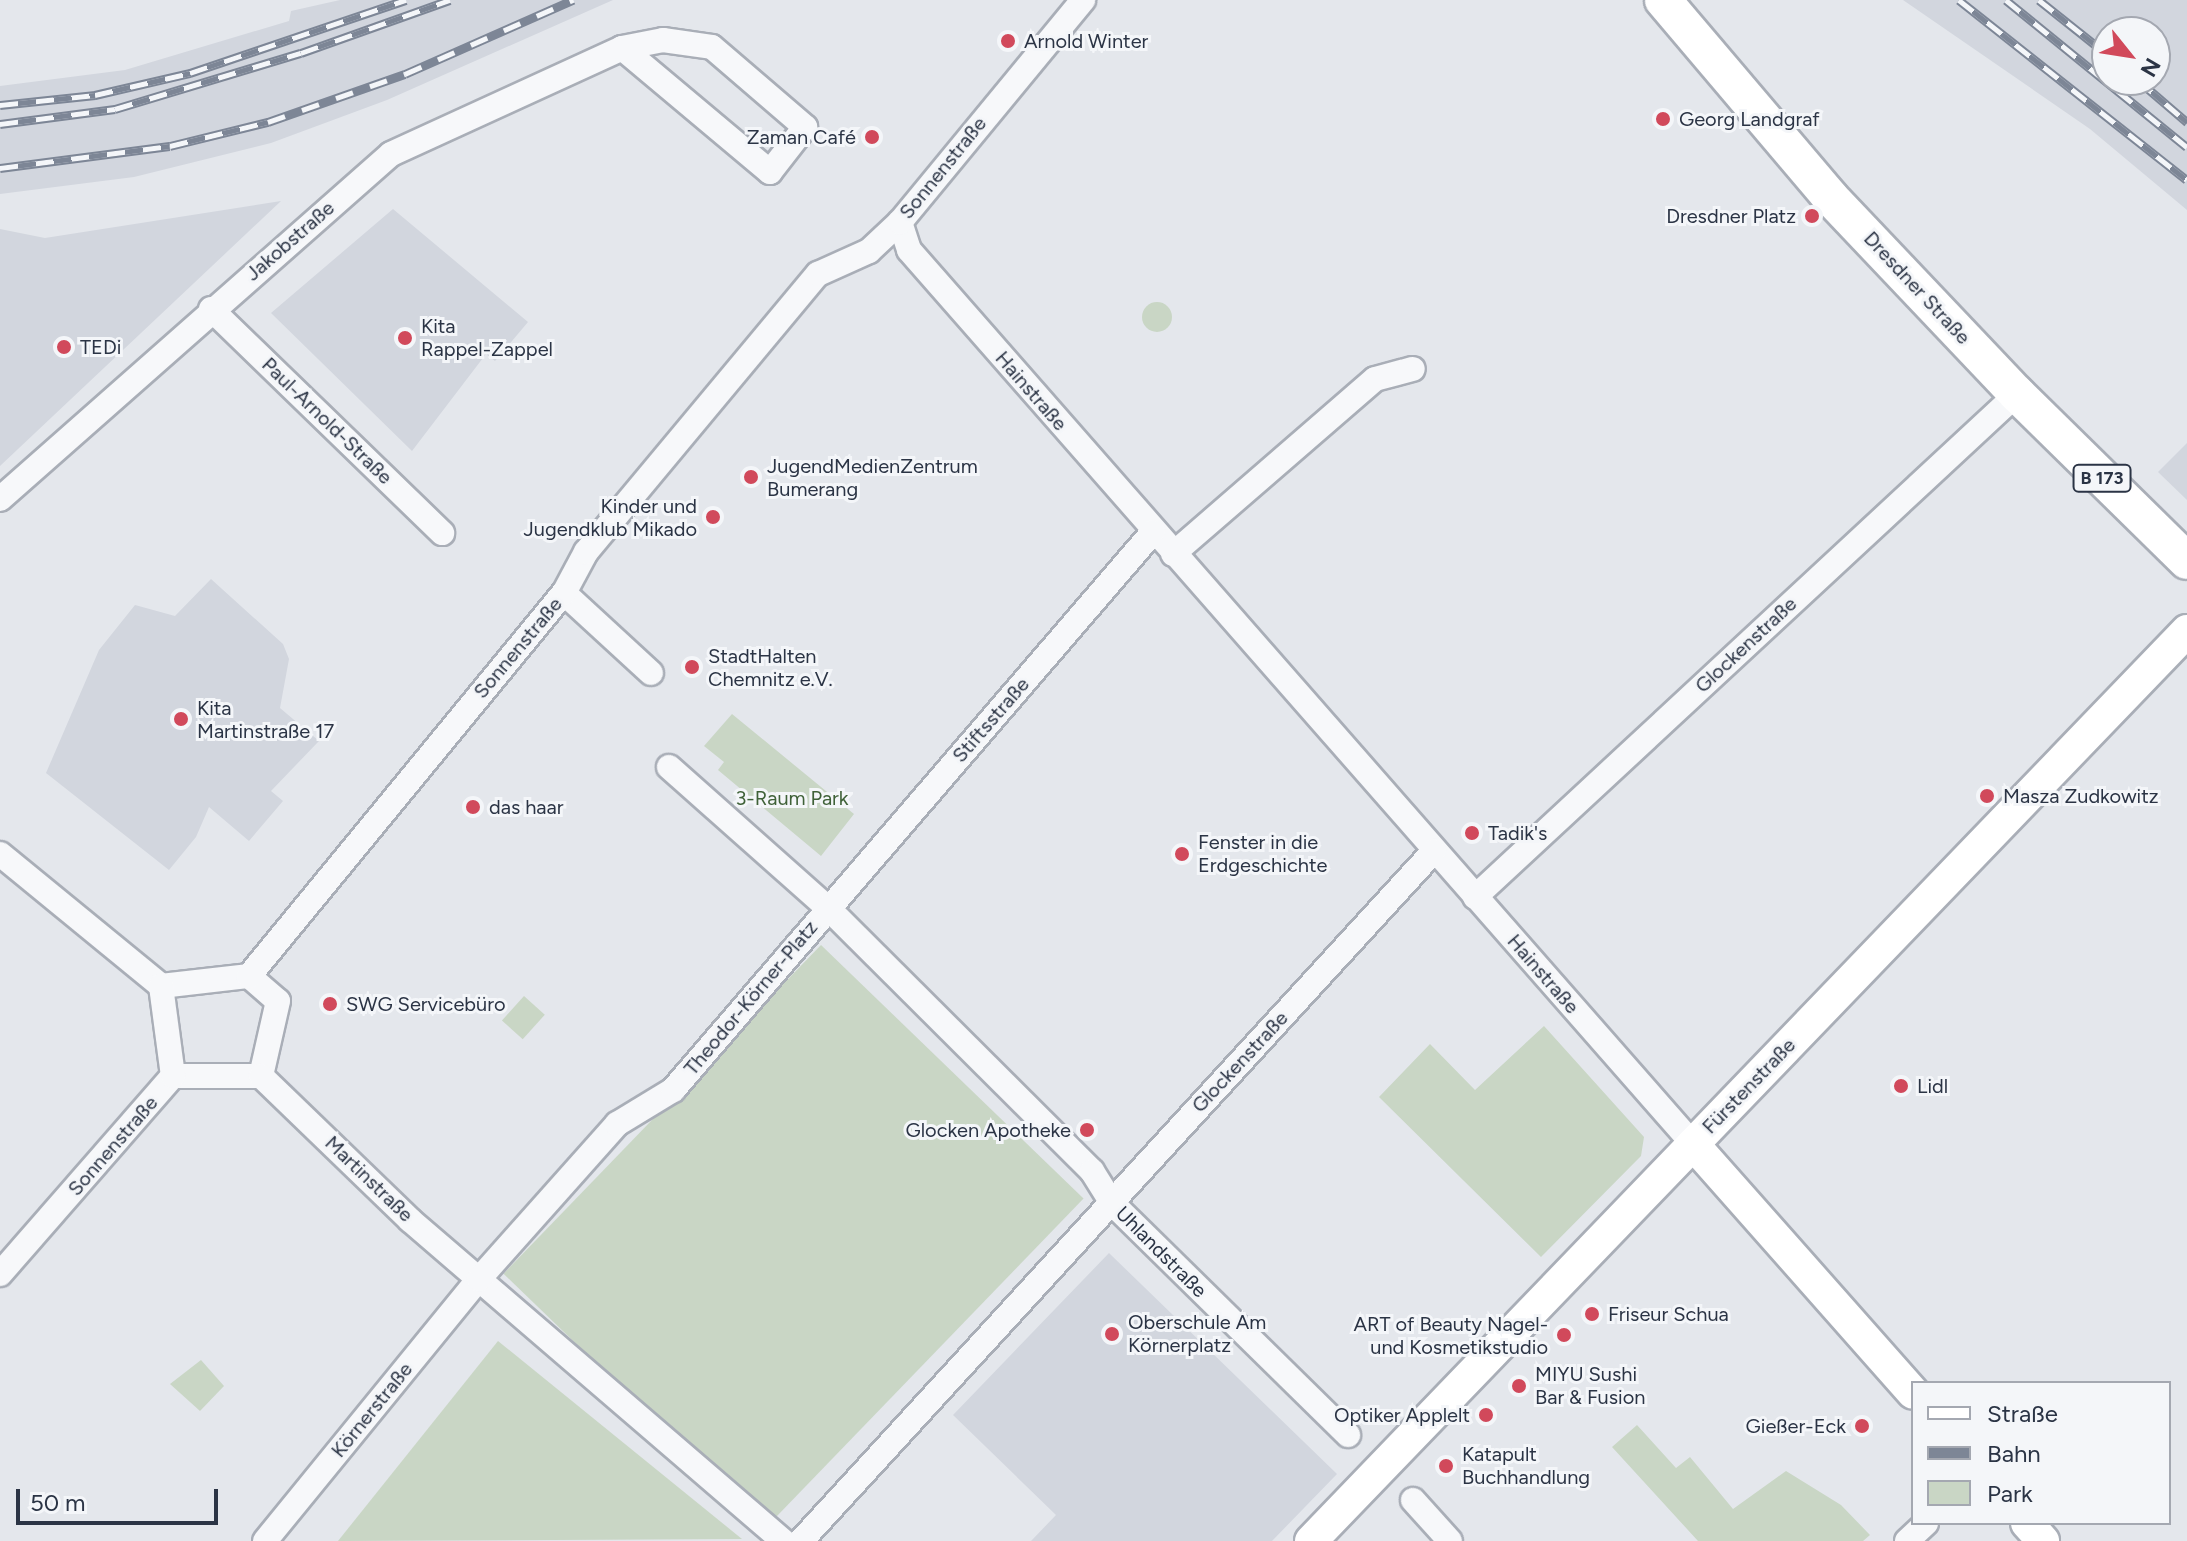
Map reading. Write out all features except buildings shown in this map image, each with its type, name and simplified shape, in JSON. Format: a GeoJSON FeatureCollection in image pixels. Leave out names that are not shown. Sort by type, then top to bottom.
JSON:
{"type":"FeatureCollection","features":[{"type":"Feature","properties":{"kind":"main road","name":"Dresdner Straße"},"geometry":{"type":"LineString","coordinates":[[1663,0],[1829,196],[2017,394],[2187,561]]}},
{"type":"Feature","properties":{"kind":"street","name":"Sonnenstraße"},"geometry":{"type":"LineString","coordinates":[[249,976],[564,593],[586,552],[818,274],[869,251],[900,222],[1083,0]]}},
{"type":"Feature","properties":{"kind":"street","name":"Jakobstraße"},"geometry":{"type":"LineString","coordinates":[[0,499],[211,309],[391,154],[622,48],[663,40],[712,47],[805,127],[770,172],[622,48]]}},
{"type":"Feature","properties":{"kind":"street","name":"Hainstraße"},"geometry":{"type":"LineString","coordinates":[[900,222],[909,250],[1153,532],[1911,1391]]}},
{"type":"Feature","properties":{"kind":"street","name":"Paul-Arnold-Straße"},"geometry":{"type":"LineString","coordinates":[[211,309],[442,533]]}},
{"type":"Feature","properties":{"kind":"street"},"geometry":{"type":"LineString","coordinates":[[1173,554],[1375,379],[1413,369]]}},
{"type":"Feature","properties":{"kind":"street","name":"Glockenstraße"},"geometry":{"type":"LineString","coordinates":[[1475,897],[2017,394]]}},
{"type":"Feature","properties":{"kind":"street","name":"Stiftsstraße"},"geometry":{"type":"LineString","coordinates":[[828,908],[1153,532]]}},
{"type":"Feature","properties":{"kind":"street"},"geometry":{"type":"LineString","coordinates":[[564,593],[651,673]]}},
{"type":"Feature","properties":{"kind":"street","name":"Fürstenstraße"},"geometry":{"type":"LineString","coordinates":[[1311,1541],[2187,631]]}},
{"type":"Feature","properties":{"kind":"street"},"geometry":{"type":"LineString","coordinates":[[669,767],[828,908]]}},
{"type":"Feature","properties":{"kind":"street","name":"Glockenstraße"},"geometry":{"type":"LineString","coordinates":[[1112,1203],[1434,851]]}},
{"type":"Feature","properties":{"kind":"street"},"geometry":{"type":"LineString","coordinates":[[0,854],[161,986],[249,976],[278,1001],[261,1076],[173,1076]]}},
{"type":"Feature","properties":{"kind":"street","name":"Theodor-Körner-Platz"},"geometry":{"type":"LineString","coordinates":[[479,1279],[617,1124],[673,1090],[828,908],[1092,1171],[1112,1203]]}},
{"type":"Feature","properties":{"kind":"street","name":"Sonnenstraße"},"geometry":{"type":"LineString","coordinates":[[0,1274],[173,1076],[161,986]]}},
{"type":"Feature","properties":{"kind":"street","name":"Martinstraße"},"geometry":{"type":"LineString","coordinates":[[261,1076],[479,1279]]}},
{"type":"Feature","properties":{"kind":"street"},"geometry":{"type":"LineString","coordinates":[[801,1541],[1112,1203]]}},
{"type":"Feature","properties":{"kind":"street","name":"Uhlandstraße"},"geometry":{"type":"LineString","coordinates":[[1112,1203],[1348,1435]]}},
{"type":"Feature","properties":{"kind":"street"},"geometry":{"type":"LineString","coordinates":[[479,1279],[783,1541]]}},
{"type":"Feature","properties":{"kind":"street","name":"Körnerstraße"},"geometry":{"type":"LineString","coordinates":[[265,1541],[479,1279]]}},
{"type":"Feature","properties":{"kind":"street"},"geometry":{"type":"LineString","coordinates":[[1413,1500],[1450,1541]]}},
{"type":"Feature","properties":{"kind":"street"},"geometry":{"type":"LineString","coordinates":[[1907,1541],[1924,1525]]}},
{"type":"Feature","properties":{"kind":"street"},"geometry":{"type":"LineString","coordinates":[[2029,1525],[2043,1541]]}},
{"type":"Feature","properties":{"kind":"shaded area"},"geometry":{"type":"Polygon","coordinates":[[[340,0],[613,0],[387,100],[271,143],[134,177],[0,194],[0,86],[125,70],[289,21],[291,11],[340,0]]]}},
{"type":"Feature","properties":{"kind":"shaded area"},"geometry":{"type":"Polygon","coordinates":[[[1903,0],[2187,0],[2187,210],[2090,129],[1903,0]]]}},
{"type":"Feature","properties":{"kind":"shaded area"},"geometry":{"type":"Polygon","coordinates":[[[281,201],[0,466],[0,229],[45,238],[281,201]]]}},
{"type":"Feature","properties":{"kind":"shaded area","name":"Kita Rappel-Zappel"},"geometry":{"type":"Polygon","coordinates":[[[393,209],[528,322],[495,361],[486,354],[412,451],[271,313],[393,209]]]}},
{"type":"Feature","properties":{"kind":"shaded area"},"geometry":{"type":"Polygon","coordinates":[[[2187,443],[2187,500],[2158,472],[2187,443]]]}},
{"type":"Feature","properties":{"kind":"shaded area","name":"Kita Martinstraße 17"},"geometry":{"type":"Polygon","coordinates":[[[211,579],[283,644],[289,659],[280,708],[319,741],[271,791],[283,801],[249,841],[209,807],[196,837],[169,870],[46,773],[99,650],[135,605],[175,616],[211,579]]]}},
{"type":"Feature","properties":{"kind":"shaded area","name":"Oberschule Am Körnerplatz"},"geometry":{"type":"Polygon","coordinates":[[[1109,1253],[1337,1474],[1272,1541],[1031,1541],[1056,1515],[953,1415],[1109,1253]]]}},
{"type":"Feature","properties":{"kind":"green space"},"geometry":{"type":"Polygon","coordinates":[[[1157,302],[1163,303],[1171,311],[1171,323],[1163,331],[1157,332],[1151,331],[1143,323],[1142,317],[1143,311],[1151,303],[1157,302]]]}},
{"type":"Feature","properties":{"kind":"green space","name":"3-Raum Park"},"geometry":{"type":"Polygon","coordinates":[[[732,714],[854,814],[821,856],[718,770],[724,762],[704,746],[732,714]]]}},
{"type":"Feature","properties":{"kind":"green space"},"geometry":{"type":"Polygon","coordinates":[[[821,945],[1084,1199],[766,1527],[504,1274],[821,945]]]}},
{"type":"Feature","properties":{"kind":"green space"},"geometry":{"type":"Polygon","coordinates":[[[524,996],[545,1015],[523,1039],[502,1021],[524,996]]]}},
{"type":"Feature","properties":{"kind":"green space"},"geometry":{"type":"Polygon","coordinates":[[[1544,1026],[1644,1137],[1641,1156],[1541,1257],[1379,1097],[1430,1044],[1475,1090],[1544,1026]]]}},
{"type":"Feature","properties":{"kind":"green space"},"geometry":{"type":"Polygon","coordinates":[[[498,1341],[742,1539],[338,1541],[498,1341]]]}},
{"type":"Feature","properties":{"kind":"green space"},"geometry":{"type":"Polygon","coordinates":[[[201,1360],[224,1386],[200,1411],[170,1384],[201,1360]]]}},
{"type":"Feature","properties":{"kind":"green space"},"geometry":{"type":"Polygon","coordinates":[[[1637,1425],[1676,1468],[1690,1457],[1733,1509],[1786,1471],[1841,1505],[1870,1535],[1863,1541],[1698,1541],[1612,1447],[1637,1425]]]}},
{"type":"Feature","properties":{"kind":"railway"},"geometry":{"type":"LineString","coordinates":[[0,105],[95,95],[190,73],[406,0]]}},
{"type":"Feature","properties":{"kind":"railway"},"geometry":{"type":"LineString","coordinates":[[0,124],[115,109],[301,53],[450,0]]}},
{"type":"Feature","properties":{"kind":"railway"},"geometry":{"type":"LineString","coordinates":[[0,168],[170,146],[268,122],[405,74],[573,0]]}},
{"type":"Feature","properties":{"kind":"railway"},"geometry":{"type":"LineString","coordinates":[[1959,0],[2187,180]]}},
{"type":"Feature","properties":{"kind":"railway"},"geometry":{"type":"LineString","coordinates":[[2006,0],[2187,147]]}},
{"type":"Feature","properties":{"kind":"railway"},"geometry":{"type":"LineString","coordinates":[[2039,0],[2091,41]]}},
{"type":"Feature","properties":{"kind":"railway"},"geometry":{"type":"LineString","coordinates":[[2157,96],[2187,122]]}},
{"type":"Feature","properties":{"kind":"place","name":"Arnold Winter"},"geometry":{"type":"Point","coordinates":[1008,41]}},
{"type":"Feature","properties":{"kind":"place","name":"Georg Landgraf"},"geometry":{"type":"Point","coordinates":[1663,119]}},
{"type":"Feature","properties":{"kind":"place","name":"Zaman Café"},"geometry":{"type":"Point","coordinates":[872,137]}},
{"type":"Feature","properties":{"kind":"place","name":"Dresdner Platz"},"geometry":{"type":"Point","coordinates":[1812,216]}},
{"type":"Feature","properties":{"kind":"place","name":"Kita Rappel-Zappel"},"geometry":{"type":"Point","coordinates":[405,338]}},
{"type":"Feature","properties":{"kind":"place","name":"TEDi"},"geometry":{"type":"Point","coordinates":[64,347]}},
{"type":"Feature","properties":{"kind":"place","name":"JugendMedienZentrum Bumerang"},"geometry":{"type":"Point","coordinates":[751,477]}},
{"type":"Feature","properties":{"kind":"place","name":"Kinder und Jugendklub Mikado"},"geometry":{"type":"Point","coordinates":[713,517]}},
{"type":"Feature","properties":{"kind":"place","name":"StadtHalten Chemnitz e.V."},"geometry":{"type":"Point","coordinates":[692,667]}},
{"type":"Feature","properties":{"kind":"place","name":"Kita Martinstraße 17"},"geometry":{"type":"Point","coordinates":[181,719]}},
{"type":"Feature","properties":{"kind":"place","name":"Masza Zudkowitz"},"geometry":{"type":"Point","coordinates":[1987,796]}},
{"type":"Feature","properties":{"kind":"place","name":"das haar"},"geometry":{"type":"Point","coordinates":[473,807]}},
{"type":"Feature","properties":{"kind":"place","name":"Tadik's"},"geometry":{"type":"Point","coordinates":[1472,833]}},
{"type":"Feature","properties":{"kind":"place","name":"Fenster in die Erdgeschichte"},"geometry":{"type":"Point","coordinates":[1182,854]}},
{"type":"Feature","properties":{"kind":"place","name":"SWG Servicebüro"},"geometry":{"type":"Point","coordinates":[330,1004]}},
{"type":"Feature","properties":{"kind":"place","name":"Lidl"},"geometry":{"type":"Point","coordinates":[1901,1086]}},
{"type":"Feature","properties":{"kind":"place","name":"Glocken Apotheke"},"geometry":{"type":"Point","coordinates":[1087,1130]}},
{"type":"Feature","properties":{"kind":"place","name":"Friseur Schua"},"geometry":{"type":"Point","coordinates":[1592,1314]}},
{"type":"Feature","properties":{"kind":"place","name":"Oberschule Am Körnerplatz"},"geometry":{"type":"Point","coordinates":[1112,1334]}},
{"type":"Feature","properties":{"kind":"place","name":"ART of Beauty Nagel- und Kosmetikstudio"},"geometry":{"type":"Point","coordinates":[1564,1335]}},
{"type":"Feature","properties":{"kind":"place","name":"MIYU Sushi Bar & Fusion"},"geometry":{"type":"Point","coordinates":[1519,1386]}},
{"type":"Feature","properties":{"kind":"place","name":"Optiker Applelt"},"geometry":{"type":"Point","coordinates":[1486,1415]}},
{"type":"Feature","properties":{"kind":"place","name":"Gießer-Eck"},"geometry":{"type":"Point","coordinates":[1862,1426]}},
{"type":"Feature","properties":{"kind":"place","name":"Katapult Buchhandlung"},"geometry":{"type":"Point","coordinates":[1446,1466]}}]}
